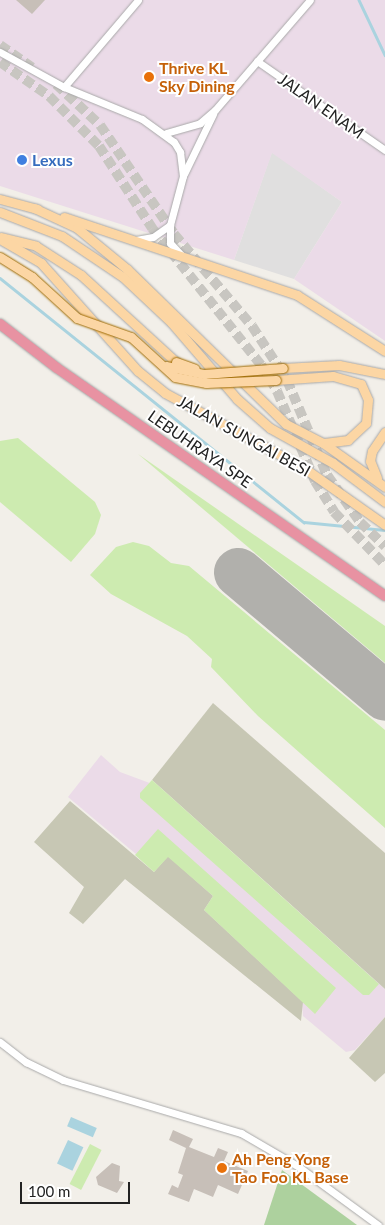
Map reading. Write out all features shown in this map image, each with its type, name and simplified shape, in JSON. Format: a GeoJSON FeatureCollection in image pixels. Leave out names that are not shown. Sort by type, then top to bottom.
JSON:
{"type":"FeatureCollection","features":[{"type":"Feature","properties":{"kind":"highway","name":"LEBUHRAYA SPE"},"geometry":{"type":"LineString","coordinates":[[0,317],[59,363],[385,590]]}},
{"type":"Feature","properties":{"kind":"highway","name":"LEBUHRAYA SPE"},"geometry":{"type":"LineString","coordinates":[[0,324],[57,368],[385,596]]}},
{"type":"Feature","properties":{"kind":"main road"},"geometry":{"type":"LineString","coordinates":[[0,198],[109,232],[297,295],[385,350]]}},
{"type":"Feature","properties":{"kind":"main road"},"geometry":{"type":"LineString","coordinates":[[34,208],[77,228],[171,310],[286,424],[323,444],[383,485]]}},
{"type":"Feature","properties":{"kind":"main road"},"geometry":{"type":"LineString","coordinates":[[0,212],[62,236],[123,277],[171,322],[237,398],[270,428],[332,463],[385,502]]}},
{"type":"Feature","properties":{"kind":"main road"},"geometry":{"type":"LineString","coordinates":[[0,238],[23,241],[61,261],[98,289],[176,362],[193,369],[230,372]]}},
{"type":"Feature","properties":{"kind":"main road","name":"JALAN SUNGAI BESI"},"geometry":{"type":"LineString","coordinates":[[0,238],[41,263],[138,371],[166,393],[304,468],[370,512],[385,525]]}},
{"type":"Feature","properties":{"kind":"main road"},"geometry":{"type":"LineString","coordinates":[[0,257],[32,277],[77,318],[131,338],[175,377],[188,381],[276,380],[333,376],[361,384],[368,400],[366,422],[348,440],[323,444]]}},
{"type":"Feature","properties":{"kind":"main road"},"geometry":{"type":"LineString","coordinates":[[159,362],[181,372],[230,372],[339,365],[385,374]]}},
{"type":"Feature","properties":{"kind":"main road"},"geometry":{"type":"LineString","coordinates":[[383,485],[370,461],[375,445],[385,432]]}},
{"type":"Feature","properties":{"kind":"street"},"geometry":{"type":"LineString","coordinates":[[64,86],[138,0]]}},
{"type":"Feature","properties":{"kind":"street"},"geometry":{"type":"LineString","coordinates":[[166,133],[200,123],[215,110],[310,0]]}},
{"type":"Feature","properties":{"kind":"street"},"geometry":{"type":"LineString","coordinates":[[0,52],[64,86],[166,133],[180,152],[183,176]]}},
{"type":"Feature","properties":{"kind":"street","name":"JALAN ENAM"},"geometry":{"type":"LineString","coordinates":[[257,61],[385,150]]}},
{"type":"Feature","properties":{"kind":"street"},"geometry":{"type":"LineString","coordinates":[[183,257],[170,243],[170,225],[183,176],[215,110]]}},
{"type":"Feature","properties":{"kind":"street"},"geometry":{"type":"LineString","coordinates":[[131,240],[153,237],[170,225]]}},
{"type":"Feature","properties":{"kind":"street"},"geometry":{"type":"LineString","coordinates":[[0,1042],[26,1062],[63,1080],[241,1133],[327,1186],[378,1225]]}},
{"type":"Feature","properties":{"kind":"shaded area"},"geometry":{"type":"Polygon","coordinates":[[[0,0],[385,0],[385,341],[294,279],[342,202],[272,153],[234,260],[0,186],[0,0]]]}},
{"type":"Feature","properties":{"kind":"shaded area"},"geometry":{"type":"Polygon","coordinates":[[[272,152],[342,202],[294,279],[234,260],[272,152]]]}},
{"type":"Feature","properties":{"kind":"shaded area"},"geometry":{"type":"Polygon","coordinates":[[[213,703],[385,853],[385,989],[152,780],[213,703]]]}},
{"type":"Feature","properties":{"kind":"shaded area"},"geometry":{"type":"Polygon","coordinates":[[[101,755],[120,772],[155,785],[385,989],[385,1017],[355,1050],[346,1052],[303,1016],[302,1002],[203,911],[167,855],[155,870],[68,797],[101,755]]]}},
{"type":"Feature","properties":{"kind":"shaded area"},"geometry":{"type":"Polygon","coordinates":[[[70,801],[154,872],[168,856],[213,896],[204,910],[303,1002],[301,1021],[125,879],[83,924],[69,913],[84,887],[34,842],[70,801]]]}},
{"type":"Feature","properties":{"kind":"shaded area"},"geometry":{"type":"Polygon","coordinates":[[[385,1017],[385,1073],[375,1082],[349,1058],[385,1017]]]}},
{"type":"Feature","properties":{"kind":"green space"},"geometry":{"type":"Polygon","coordinates":[[[18,438],[95,502],[101,515],[95,534],[71,562],[0,502],[0,441],[18,438]]]}},
{"type":"Feature","properties":{"kind":"green space"},"geometry":{"type":"Polygon","coordinates":[[[138,454],[385,626],[385,663],[138,454]]]}},
{"type":"Feature","properties":{"kind":"green space"},"geometry":{"type":"Polygon","coordinates":[[[133,542],[149,546],[171,563],[189,566],[385,730],[385,828],[258,716],[211,667],[212,659],[187,636],[111,594],[90,575],[116,547],[133,542]]]}},
{"type":"Feature","properties":{"kind":"green space"},"geometry":{"type":"Polygon","coordinates":[[[152,780],[379,984],[369,995],[363,995],[140,798],[140,793],[152,780]]]}},
{"type":"Feature","properties":{"kind":"green space"},"geometry":{"type":"Polygon","coordinates":[[[158,829],[336,988],[315,1014],[204,910],[213,896],[168,857],[154,872],[135,855],[158,829]]]}},
{"type":"Feature","properties":{"kind":"green space"},"geometry":{"type":"Polygon","coordinates":[[[90,1144],[102,1150],[81,1190],[70,1184],[90,1144]]]}},
{"type":"Feature","properties":{"kind":"green space"},"geometry":{"type":"Polygon","coordinates":[[[282,1170],[357,1225],[264,1225],[282,1170]]]}},
{"type":"Feature","properties":{"kind":"water"},"geometry":{"type":"Polygon","coordinates":[[[71,1117],[97,1128],[93,1137],[67,1126],[71,1117]]]}},
{"type":"Feature","properties":{"kind":"water"},"geometry":{"type":"Polygon","coordinates":[[[68,1140],[83,1147],[72,1171],[57,1164],[68,1140]]]}},
{"type":"Feature","properties":{"kind":"building"},"geometry":{"type":"Polygon","coordinates":[[[16,0],[45,0],[32,14],[16,0]]]}},
{"type":"Feature","properties":{"kind":"building","name":"Ah Peng Yong Tao Foo KL Base"},"geometry":{"type":"Polygon","coordinates":[[[173,1130],[193,1139],[189,1147],[214,1157],[218,1148],[228,1152],[224,1161],[248,1171],[238,1194],[218,1185],[213,1197],[194,1189],[189,1202],[168,1194],[172,1185],[178,1188],[183,1175],[178,1173],[186,1148],[169,1140],[173,1130]]]}},
{"type":"Feature","properties":{"kind":"building"},"geometry":{"type":"Polygon","coordinates":[[[112,1163],[120,1166],[119,1181],[124,1182],[117,1193],[98,1185],[96,1177],[112,1163]]]}},
{"type":"Feature","properties":{"kind":"waterway"},"geometry":{"type":"LineString","coordinates":[[359,0],[385,55]]}},
{"type":"Feature","properties":{"kind":"waterway"},"geometry":{"type":"LineString","coordinates":[[0,278],[304,522],[385,530]]}},
{"type":"Feature","properties":{"kind":"runway"},"geometry":{"type":"LineString","coordinates":[[238,572],[385,696]]}},
{"type":"Feature","properties":{"kind":"tunnel"},"geometry":{"type":"LineString","coordinates":[[0,45],[32,67]]}},
{"type":"Feature","properties":{"kind":"tunnel"},"geometry":{"type":"LineString","coordinates":[[0,62],[49,96],[99,146],[152,228],[261,365],[277,391],[315,481],[334,512],[385,565]]}},
{"type":"Feature","properties":{"kind":"tunnel"},"geometry":{"type":"LineString","coordinates":[[56,84],[100,125],[174,234],[252,326],[287,380],[327,475],[360,522],[385,546]]}},
{"type":"Feature","properties":{"kind":"place","name":"Thrive KL Sky Dining"},"geometry":{"type":"Point","coordinates":[149,77]}},
{"type":"Feature","properties":{"kind":"place","name":"Lexus"},"geometry":{"type":"Point","coordinates":[22,160]}},
{"type":"Feature","properties":{"kind":"place","name":"Ah Peng Yong Tao Foo KL Base"},"geometry":{"type":"Point","coordinates":[222,1168]}}]}
